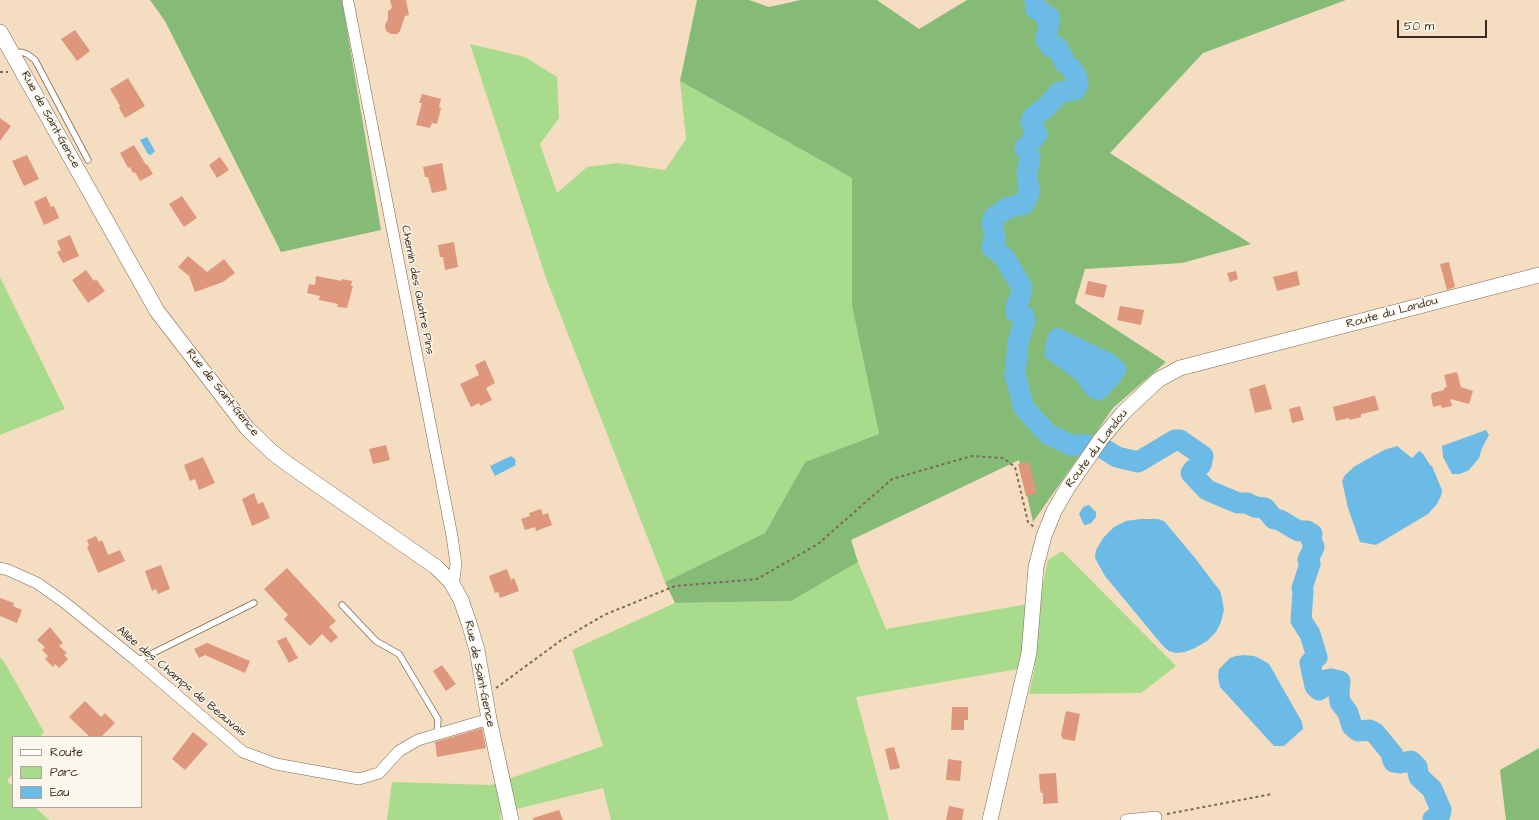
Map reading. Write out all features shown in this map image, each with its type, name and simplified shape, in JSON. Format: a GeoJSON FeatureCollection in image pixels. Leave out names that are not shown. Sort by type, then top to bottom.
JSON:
{"type":"FeatureCollection","features":[{"type":"Feature","properties":{"kind":"street","name":"Chemin des Quatre Pins"},"geometry":{"type":"LineString","coordinates":[[348,2],[452,536],[456,564],[454,579],[451,582]]}},
{"type":"Feature","properties":{"kind":"street","name":"Rue de Saint-Gence"},"geometry":{"type":"LineString","coordinates":[[0,32],[157,311],[247,428],[272,452],[289,465],[436,567],[451,582],[461,600],[469,622],[486,695],[489,720],[511,820]]}},
{"type":"Feature","properties":{"kind":"street","name":"Route du Landou"},"geometry":{"type":"LineString","coordinates":[[990,820],[1029,653],[1036,567],[1044,536],[1054,511],[1068,487],[1102,439],[1123,413],[1158,380],[1180,368],[1539,275]]}},
{"type":"Feature","properties":{"kind":"street","name":"Allée des Champs de Beauvais"},"geometry":{"type":"LineString","coordinates":[[0,568],[37,583],[64,602],[243,752],[276,764],[359,779],[379,773],[399,751],[418,740],[489,720]]}},
{"type":"Feature","properties":{"kind":"street"},"geometry":{"type":"LineString","coordinates":[[1126,820],[1156,817]]}},
{"type":"Feature","properties":{"kind":"lane"},"geometry":{"type":"LineString","coordinates":[[13,55],[21,52],[27,54],[35,60],[88,160]]}},
{"type":"Feature","properties":{"kind":"lane"},"geometry":{"type":"LineString","coordinates":[[137,662],[254,603]]}},
{"type":"Feature","properties":{"kind":"lane"},"geometry":{"type":"LineString","coordinates":[[342,605],[376,641],[399,654],[438,719],[437,735]]}},
{"type":"Feature","properties":{"kind":"path"},"geometry":{"type":"LineString","coordinates":[[486,695],[560,641],[604,615],[675,586],[757,579],[818,544],[892,479],[972,456],[1003,458],[1015,467],[1028,522],[1044,536]]}},
{"type":"Feature","properties":{"kind":"path"},"geometry":{"type":"LineString","coordinates":[[1156,817],[1272,794]]}},
{"type":"Feature","properties":{"kind":"green space"},"geometry":{"type":"Polygon","coordinates":[[[150,0],[342,0],[381,230],[281,252],[165,21],[150,0]]]}},
{"type":"Feature","properties":{"kind":"green space"},"geometry":{"type":"Polygon","coordinates":[[[697,0],[749,0],[769,7],[801,0],[877,0],[919,29],[967,0],[1346,0],[1203,53],[1110,153],[1251,244],[1182,263],[1085,269],[1075,303],[1166,362],[1113,408],[1033,522],[1019,460],[851,540],[858,562],[791,601],[675,603],[665,582],[765,533],[805,462],[879,434],[852,306],[852,178],[680,81],[697,0]]]}},
{"type":"Feature","properties":{"kind":"green space"},"geometry":{"type":"Polygon","coordinates":[[[470,44],[525,57],[557,77],[559,118],[540,144],[557,193],[587,167],[618,163],[665,170],[686,139],[680,81],[852,178],[852,306],[879,434],[805,462],[765,533],[665,582],[546,278],[470,44]]]}},
{"type":"Feature","properties":{"kind":"green space"},"geometry":{"type":"Polygon","coordinates":[[[0,277],[65,409],[0,435],[0,277]]]}},
{"type":"Feature","properties":{"kind":"green space"},"geometry":{"type":"Polygon","coordinates":[[[1062,551],[1176,666],[1141,693],[1029,694],[1035,666],[856,697],[889,820],[611,820],[603,788],[500,813],[501,820],[387,820],[392,782],[491,785],[603,746],[572,650],[675,603],[791,601],[858,562],[886,629],[1039,602],[1048,560],[1062,551]]]}},
{"type":"Feature","properties":{"kind":"green space"},"geometry":{"type":"Polygon","coordinates":[[[0,657],[44,732],[41,736],[12,736],[12,774],[7,781],[12,785],[12,808],[36,808],[49,820],[0,820],[0,657]]]}},
{"type":"Feature","properties":{"kind":"green space"},"geometry":{"type":"Polygon","coordinates":[[[1539,748],[1539,820],[1506,820],[1500,770],[1539,748]]]}},
{"type":"Feature","properties":{"kind":"water"},"geometry":{"type":"Polygon","coordinates":[[[147,137],[155,151],[151,155],[148,154],[140,140],[147,137]]]}},
{"type":"Feature","properties":{"kind":"water"},"geometry":{"type":"Polygon","coordinates":[[[1059,328],[1113,354],[1124,363],[1127,371],[1106,397],[1099,401],[1088,396],[1075,379],[1046,358],[1044,355],[1048,333],[1053,329],[1059,328]]]}},
{"type":"Feature","properties":{"kind":"water"},"geometry":{"type":"Polygon","coordinates":[[[1486,430],[1489,435],[1482,448],[1479,458],[1469,470],[1460,474],[1452,474],[1443,457],[1442,446],[1486,430]]]}},
{"type":"Feature","properties":{"kind":"water"},"geometry":{"type":"Polygon","coordinates":[[[1397,446],[1412,458],[1420,451],[1423,454],[1432,466],[1442,490],[1441,496],[1437,504],[1428,514],[1376,545],[1360,542],[1348,508],[1342,481],[1345,475],[1355,466],[1384,450],[1397,446]]]}},
{"type":"Feature","properties":{"kind":"water"},"geometry":{"type":"Polygon","coordinates":[[[511,456],[516,460],[516,465],[495,476],[490,466],[511,456]]]}},
{"type":"Feature","properties":{"kind":"water"},"geometry":{"type":"Polygon","coordinates":[[[1089,505],[1096,512],[1096,517],[1091,523],[1084,525],[1079,514],[1083,507],[1089,505]]]}},
{"type":"Feature","properties":{"kind":"water"},"geometry":{"type":"Polygon","coordinates":[[[1158,519],[1164,521],[1220,591],[1224,610],[1221,622],[1216,632],[1207,641],[1185,652],[1176,653],[1169,651],[1163,646],[1105,576],[1095,558],[1096,550],[1103,538],[1114,527],[1126,521],[1158,519]]]}},
{"type":"Feature","properties":{"kind":"water"},"geometry":{"type":"Polygon","coordinates":[[[1244,655],[1254,656],[1269,664],[1302,722],[1303,729],[1284,746],[1274,746],[1220,687],[1218,677],[1219,669],[1230,658],[1244,655]]]}},
{"type":"Feature","properties":{"kind":"building"},"geometry":{"type":"Polygon","coordinates":[[[390,0],[406,0],[409,15],[405,16],[400,31],[397,34],[391,34],[386,31],[385,25],[388,19],[388,11],[392,8],[390,0]]]}},
{"type":"Feature","properties":{"kind":"building"},"geometry":{"type":"Polygon","coordinates":[[[75,30],[90,51],[77,61],[61,39],[75,30]]]}},
{"type":"Feature","properties":{"kind":"building"},"geometry":{"type":"Polygon","coordinates":[[[128,78],[145,106],[125,118],[110,89],[128,78]]]}},
{"type":"Feature","properties":{"kind":"building"},"geometry":{"type":"Polygon","coordinates":[[[422,94],[441,99],[439,107],[441,108],[437,124],[432,123],[430,128],[416,125],[422,103],[419,103],[422,94]]]}},
{"type":"Feature","properties":{"kind":"building"},"geometry":{"type":"Polygon","coordinates":[[[0,118],[11,126],[0,141],[0,118]]]}},
{"type":"Feature","properties":{"kind":"building"},"geometry":{"type":"Polygon","coordinates":[[[134,145],[153,174],[140,181],[135,172],[133,173],[130,167],[128,168],[120,153],[134,145]]]}},
{"type":"Feature","properties":{"kind":"building"},"geometry":{"type":"Polygon","coordinates":[[[27,155],[39,179],[24,186],[12,161],[27,155]]]}},
{"type":"Feature","properties":{"kind":"building"},"geometry":{"type":"Polygon","coordinates":[[[220,157],[229,170],[217,178],[209,165],[220,157]]]}},
{"type":"Feature","properties":{"kind":"building"},"geometry":{"type":"Polygon","coordinates":[[[442,163],[447,190],[432,193],[428,177],[425,177],[423,167],[442,163]]]}},
{"type":"Feature","properties":{"kind":"building"},"geometry":{"type":"Polygon","coordinates":[[[46,196],[51,207],[54,206],[59,218],[44,225],[34,202],[46,196]]]}},
{"type":"Feature","properties":{"kind":"building"},"geometry":{"type":"Polygon","coordinates":[[[182,196],[197,218],[184,227],[169,204],[182,196]]]}},
{"type":"Feature","properties":{"kind":"building"},"geometry":{"type":"Polygon","coordinates":[[[70,235],[79,256],[63,263],[57,252],[61,250],[57,241],[70,235]]]}},
{"type":"Feature","properties":{"kind":"building"},"geometry":{"type":"Polygon","coordinates":[[[454,242],[458,267],[445,270],[443,257],[440,257],[438,245],[454,242]]]}},
{"type":"Feature","properties":{"kind":"building"},"geometry":{"type":"Polygon","coordinates":[[[188,256],[207,272],[224,259],[235,273],[223,282],[195,292],[189,276],[178,267],[188,256]]]}},
{"type":"Feature","properties":{"kind":"building"},"geometry":{"type":"Polygon","coordinates":[[[1449,262],[1455,287],[1447,290],[1440,264],[1449,262]]]}},
{"type":"Feature","properties":{"kind":"building"},"geometry":{"type":"Polygon","coordinates":[[[86,270],[94,281],[96,279],[105,291],[88,303],[72,280],[86,270]]]}},
{"type":"Feature","properties":{"kind":"building"},"geometry":{"type":"Polygon","coordinates":[[[1236,271],[1238,279],[1230,282],[1227,273],[1236,271]]]}},
{"type":"Feature","properties":{"kind":"building"},"geometry":{"type":"Polygon","coordinates":[[[1297,271],[1300,285],[1277,291],[1273,277],[1297,271]]]}},
{"type":"Feature","properties":{"kind":"building"},"geometry":{"type":"Polygon","coordinates":[[[316,276],[342,281],[342,279],[352,281],[351,286],[353,286],[347,308],[337,307],[338,304],[319,300],[320,296],[307,293],[309,284],[315,285],[316,276]]]}},
{"type":"Feature","properties":{"kind":"building"},"geometry":{"type":"Polygon","coordinates":[[[1088,281],[1107,285],[1104,298],[1085,294],[1088,281]]]}},
{"type":"Feature","properties":{"kind":"building"},"geometry":{"type":"Polygon","coordinates":[[[1120,306],[1144,310],[1141,325],[1117,320],[1120,306]]]}},
{"type":"Feature","properties":{"kind":"building"},"geometry":{"type":"Polygon","coordinates":[[[485,360],[495,383],[486,388],[492,400],[480,406],[479,403],[471,407],[460,384],[479,375],[475,365],[485,360]]]}},
{"type":"Feature","properties":{"kind":"building"},"geometry":{"type":"Polygon","coordinates":[[[1457,372],[1461,387],[1473,391],[1469,404],[1450,399],[1452,406],[1442,408],[1441,405],[1433,407],[1431,396],[1432,393],[1444,390],[1444,388],[1447,387],[1444,375],[1457,372]]]}},
{"type":"Feature","properties":{"kind":"building"},"geometry":{"type":"Polygon","coordinates":[[[1265,384],[1272,409],[1255,413],[1249,389],[1265,384]]]}},
{"type":"Feature","properties":{"kind":"building"},"geometry":{"type":"Polygon","coordinates":[[[1375,396],[1379,410],[1361,414],[1361,417],[1336,421],[1333,407],[1375,396]]]}},
{"type":"Feature","properties":{"kind":"building"},"geometry":{"type":"Polygon","coordinates":[[[1300,406],[1304,420],[1292,423],[1289,409],[1300,406]]]}},
{"type":"Feature","properties":{"kind":"building"},"geometry":{"type":"Polygon","coordinates":[[[386,445],[390,460],[373,464],[369,449],[386,445]]]}},
{"type":"Feature","properties":{"kind":"building"},"geometry":{"type":"Polygon","coordinates":[[[203,457],[215,483],[199,490],[195,479],[190,481],[184,465],[203,457]]]}},
{"type":"Feature","properties":{"kind":"building"},"geometry":{"type":"Polygon","coordinates":[[[1029,462],[1037,493],[1026,496],[1018,464],[1029,462]]]}},
{"type":"Feature","properties":{"kind":"building"},"geometry":{"type":"Polygon","coordinates":[[[254,493],[258,504],[263,502],[270,518],[252,526],[242,499],[254,493]]]}},
{"type":"Feature","properties":{"kind":"building"},"geometry":{"type":"Polygon","coordinates":[[[541,509],[543,515],[548,513],[552,525],[536,531],[535,527],[525,530],[521,519],[530,516],[529,513],[541,509]]]}},
{"type":"Feature","properties":{"kind":"building"},"geometry":{"type":"Polygon","coordinates":[[[96,536],[99,542],[102,540],[108,555],[120,550],[125,561],[98,573],[87,547],[89,546],[87,540],[96,536]]]}},
{"type":"Feature","properties":{"kind":"building"},"geometry":{"type":"Polygon","coordinates":[[[161,565],[170,589],[158,594],[156,589],[152,591],[145,571],[161,565]]]}},
{"type":"Feature","properties":{"kind":"building"},"geometry":{"type":"Polygon","coordinates":[[[287,568],[336,621],[329,627],[338,637],[331,643],[322,634],[310,646],[284,619],[288,615],[264,589],[287,568]]]}},
{"type":"Feature","properties":{"kind":"building"},"geometry":{"type":"Polygon","coordinates":[[[507,569],[511,580],[514,578],[519,591],[500,598],[498,592],[495,593],[489,576],[507,569]]]}},
{"type":"Feature","properties":{"kind":"building"},"geometry":{"type":"Polygon","coordinates":[[[0,598],[14,603],[13,606],[22,610],[17,623],[0,616],[0,598]]]}},
{"type":"Feature","properties":{"kind":"building"},"geometry":{"type":"Polygon","coordinates":[[[50,627],[63,643],[59,646],[67,653],[64,655],[68,659],[59,668],[55,664],[53,667],[45,659],[48,656],[42,650],[45,647],[37,640],[50,627]]]}},
{"type":"Feature","properties":{"kind":"building"},"geometry":{"type":"Polygon","coordinates":[[[286,637],[298,658],[289,663],[277,641],[286,637]]]}},
{"type":"Feature","properties":{"kind":"building"},"geometry":{"type":"Polygon","coordinates":[[[207,643],[250,661],[245,673],[205,655],[199,658],[194,649],[207,643]]]}},
{"type":"Feature","properties":{"kind":"building"},"geometry":{"type":"Polygon","coordinates":[[[442,665],[456,684],[446,691],[433,671],[442,665]]]}},
{"type":"Feature","properties":{"kind":"building"},"geometry":{"type":"Polygon","coordinates":[[[85,701],[101,717],[105,713],[115,723],[102,736],[89,736],[69,717],[85,701]]]}},
{"type":"Feature","properties":{"kind":"building"},"geometry":{"type":"Polygon","coordinates":[[[952,707],[968,707],[968,720],[964,720],[964,730],[951,730],[952,707]]]}},
{"type":"Feature","properties":{"kind":"building"},"geometry":{"type":"Polygon","coordinates":[[[1066,711],[1080,714],[1075,741],[1063,739],[1061,735],[1066,711]]]}},
{"type":"Feature","properties":{"kind":"building"},"geometry":{"type":"Polygon","coordinates":[[[482,728],[486,748],[437,757],[435,742],[482,728]]]}},
{"type":"Feature","properties":{"kind":"building"},"geometry":{"type":"Polygon","coordinates":[[[193,732],[208,744],[185,770],[172,759],[193,732]]]}},
{"type":"Feature","properties":{"kind":"building"},"geometry":{"type":"Polygon","coordinates":[[[894,747],[900,768],[890,770],[885,749],[894,747]]]}},
{"type":"Feature","properties":{"kind":"building"},"geometry":{"type":"Polygon","coordinates":[[[948,759],[962,761],[960,781],[946,780],[948,759]]]}},
{"type":"Feature","properties":{"kind":"building"},"geometry":{"type":"Polygon","coordinates":[[[1056,773],[1058,803],[1043,804],[1043,793],[1041,793],[1040,789],[1039,774],[1056,773]]]}},
{"type":"Feature","properties":{"kind":"building"},"geometry":{"type":"Polygon","coordinates":[[[949,806],[964,809],[962,820],[946,820],[949,806]]]}},
{"type":"Feature","properties":{"kind":"building"},"geometry":{"type":"Polygon","coordinates":[[[559,810],[563,820],[533,820],[533,818],[559,810]]]}},
{"type":"Feature","properties":{"kind":"waterway"},"geometry":{"type":"LineString","coordinates":[[1035,0],[1036,9],[1049,17],[1046,38],[1047,41],[1051,47],[1057,47],[1065,63],[1071,68],[1076,76],[1078,84],[1075,90],[1060,92],[1047,106],[1032,118],[1031,122],[1037,134],[1025,148],[1030,157],[1027,173],[1029,193],[1024,204],[1007,208],[994,217],[992,222],[995,238],[992,247],[1004,257],[1022,287],[1021,295],[1016,306],[1016,312],[1024,316],[1025,321],[1018,342],[1015,375],[1024,408],[1048,434],[1071,445],[1087,445]]}},
{"type":"Feature","properties":{"kind":"waterway"},"geometry":{"type":"LineString","coordinates":[[1104,449],[1117,457],[1138,462],[1175,440],[1180,440],[1203,456],[1201,465],[1191,473],[1207,490],[1238,503],[1247,503],[1255,507],[1265,508],[1274,519],[1280,520],[1299,531],[1307,531],[1312,534],[1311,539],[1314,547],[1308,560],[1310,564],[1302,588],[1301,620],[1310,634],[1317,657],[1310,663],[1315,686],[1319,690],[1323,687],[1326,680],[1331,679],[1340,681],[1340,702],[1348,713],[1352,726],[1358,731],[1369,730],[1375,733],[1393,755],[1392,758],[1394,762],[1400,763],[1411,761],[1417,767],[1419,777],[1432,789],[1441,810],[1440,815],[1433,819],[1434,820]]}}]}
